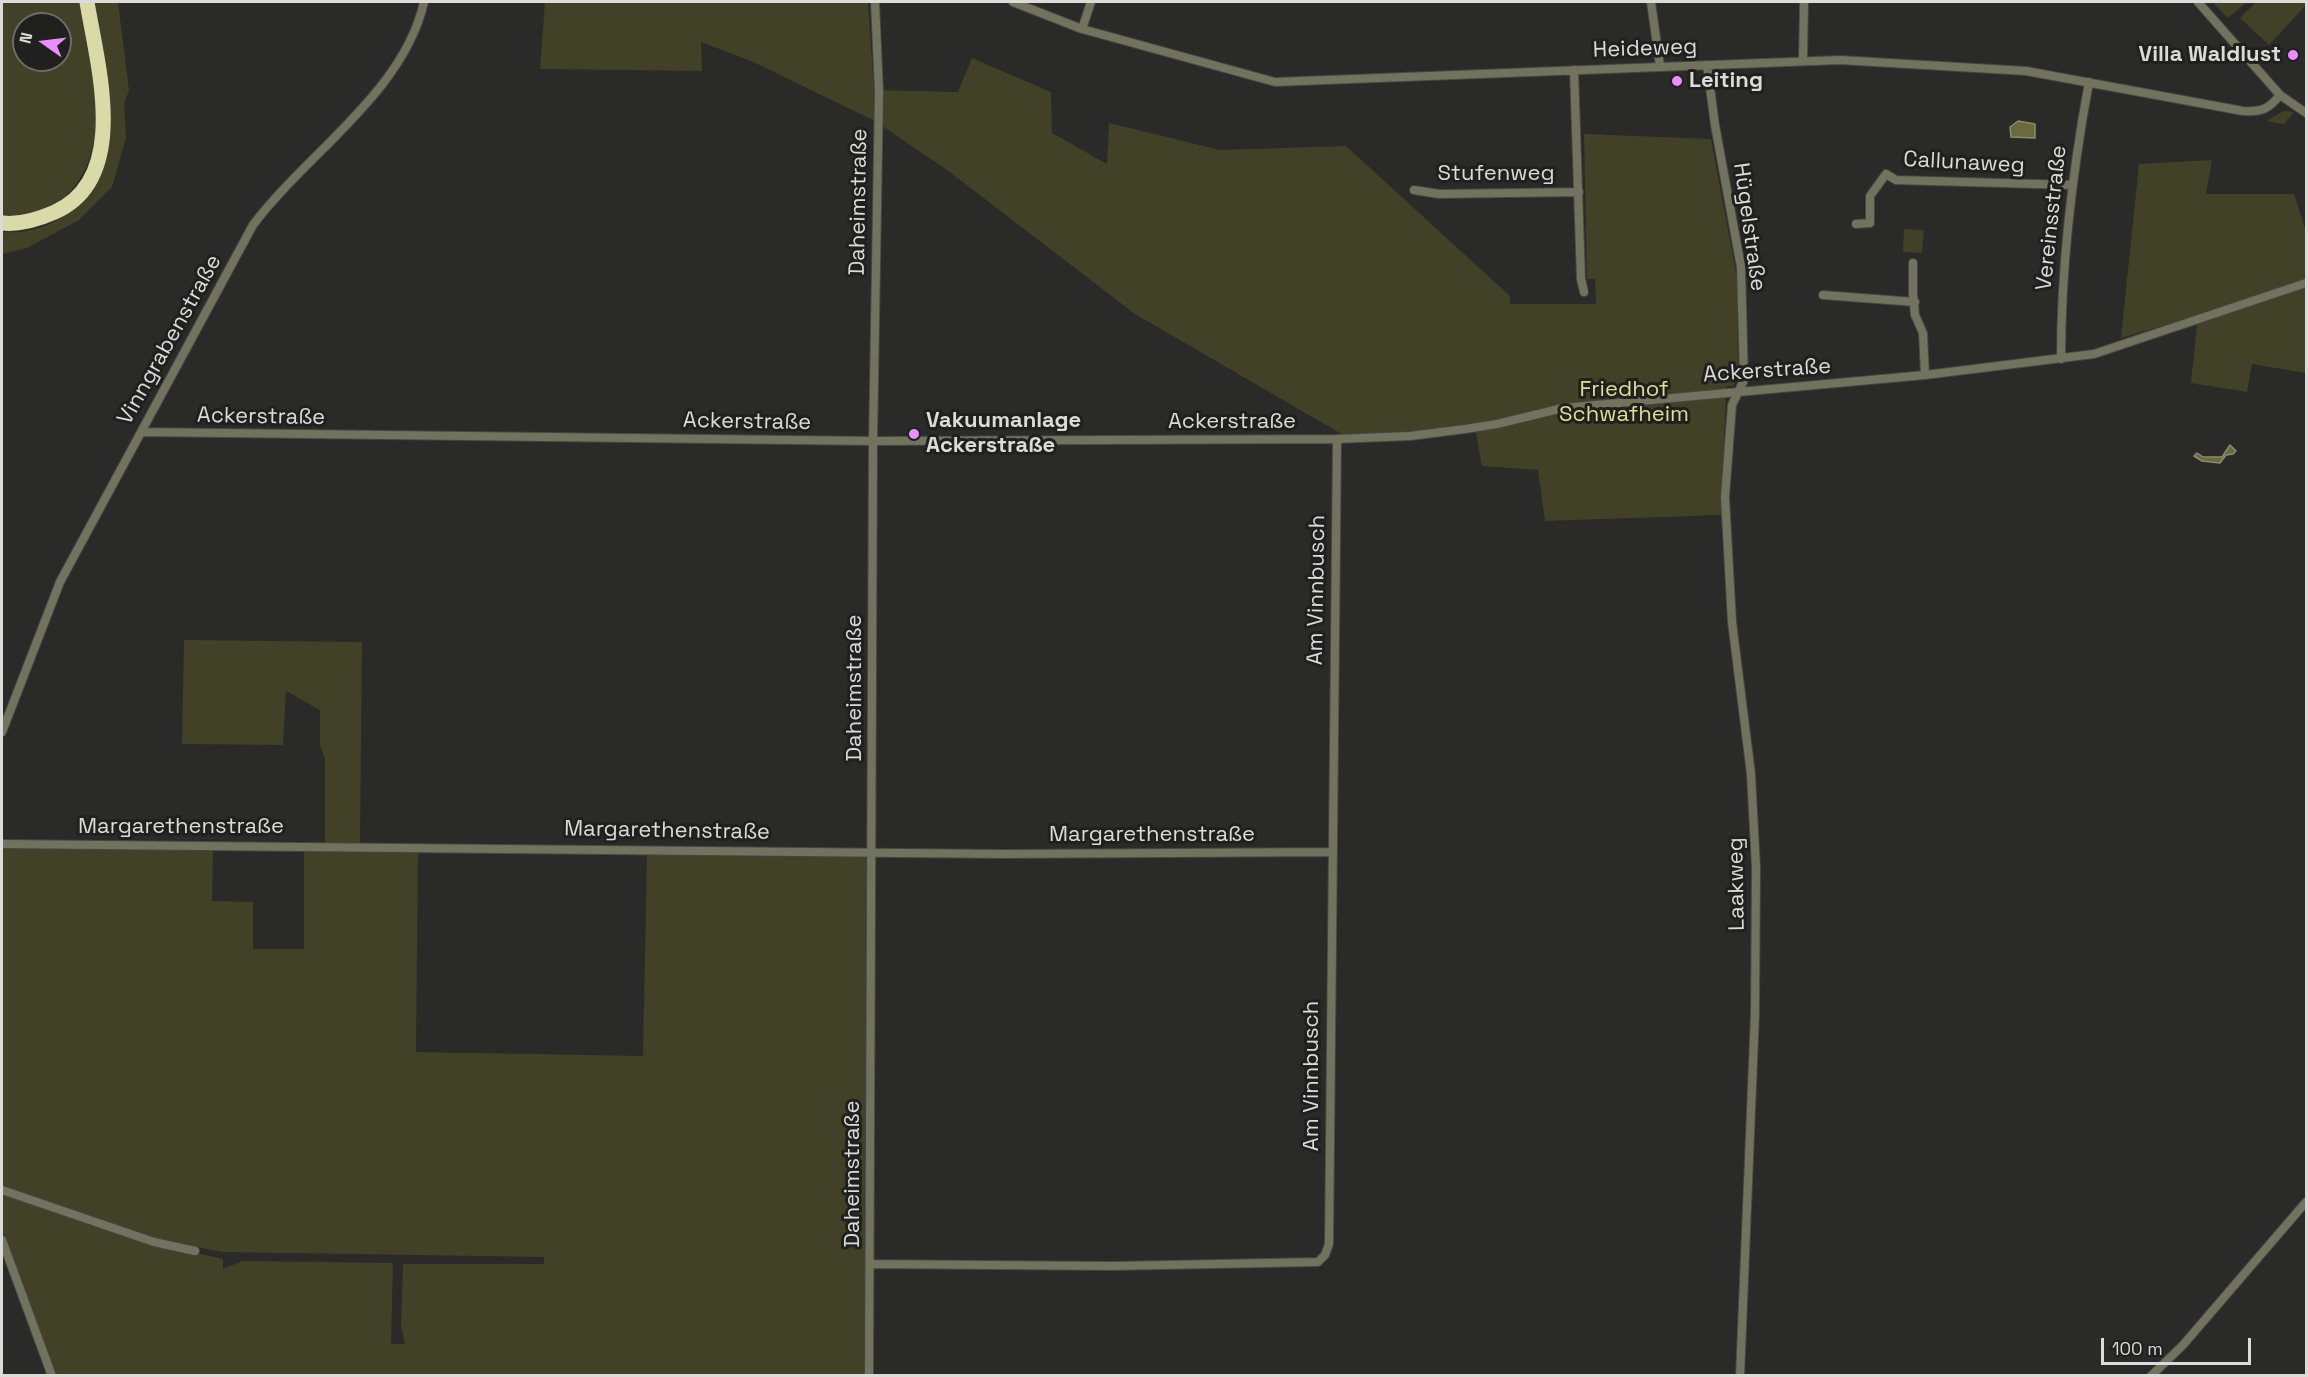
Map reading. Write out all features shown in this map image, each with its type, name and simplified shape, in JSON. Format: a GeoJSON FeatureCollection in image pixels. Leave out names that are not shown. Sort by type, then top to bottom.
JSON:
{"type":"FeatureCollection","features":[{"type":"Feature","properties":{"kind":"highway"},"geometry":{"type":"LineString","coordinates":[[2,223],[24,222],[64,208],[78,196],[93,177],[101,155],[104,118],[87,2]]}},
{"type":"Feature","properties":{"kind":"street","name":"Vinngrabenstraße"},"geometry":{"type":"LineString","coordinates":[[2,732],[60,582],[253,225],[273,199],[347,126],[405,51],[420,20],[424,2]]}},
{"type":"Feature","properties":{"kind":"street","name":"Daheimstraße"},"geometry":{"type":"LineString","coordinates":[[869,1376],[873,441],[879,92],[875,2]]}},
{"type":"Feature","properties":{"kind":"street","name":"Heideweg"},"geometry":{"type":"LineString","coordinates":[[1013,2],[1082,29],[1275,82],[1803,60],[2002,68],[2242,111],[2261,112],[2271,106],[2280,95]]}},
{"type":"Feature","properties":{"kind":"street"},"geometry":{"type":"LineString","coordinates":[[1082,29],[1092,2]]}},
{"type":"Feature","properties":{"kind":"street"},"geometry":{"type":"LineString","coordinates":[[1651,2],[1660,66]]}},
{"type":"Feature","properties":{"kind":"street"},"geometry":{"type":"LineString","coordinates":[[1803,60],[1804,2]]}},
{"type":"Feature","properties":{"kind":"street"},"geometry":{"type":"LineString","coordinates":[[2198,2],[2280,95],[2307,113]]}},
{"type":"Feature","properties":{"kind":"street","name":"Hügelstraße"},"geometry":{"type":"LineString","coordinates":[[1707,64],[1715,125],[1741,267],[1744,380],[1737,394]]}},
{"type":"Feature","properties":{"kind":"street","name":"Stufenweg"},"geometry":{"type":"LineString","coordinates":[[1574,70],[1581,279],[1584,292]]}},
{"type":"Feature","properties":{"kind":"street","name":"Vereinsstraße"},"geometry":{"type":"LineString","coordinates":[[2061,359],[2061,301],[2072,185],[2089,82]]}},
{"type":"Feature","properties":{"kind":"street","name":"Callunaweg"},"geometry":{"type":"LineString","coordinates":[[1856,224],[1870,223],[1870,196],[1886,174],[1896,180],[2072,185]]}},
{"type":"Feature","properties":{"kind":"street","name":"Stufenweg"},"geometry":{"type":"LineString","coordinates":[[1414,190],[1439,194],[1579,192]]}},
{"type":"Feature","properties":{"kind":"street"},"geometry":{"type":"LineString","coordinates":[[1913,263],[1915,315],[1923,333],[1925,375]]}},
{"type":"Feature","properties":{"kind":"street","name":"Ackerstraße"},"geometry":{"type":"LineString","coordinates":[[141,432],[873,441],[1337,440],[1410,436],[1465,429],[1563,408],[1672,397],[1737,394],[1925,375],[2094,354],[2307,283]]}},
{"type":"Feature","properties":{"kind":"street"},"geometry":{"type":"LineString","coordinates":[[1824,295],[1915,302]]}},
{"type":"Feature","properties":{"kind":"street","name":"Laakweg"},"geometry":{"type":"LineString","coordinates":[[1737,394],[1732,405],[1725,508],[1732,622],[1751,774],[1756,867],[1755,1014],[1740,1376]]}},
{"type":"Feature","properties":{"kind":"street","name":"Am Vinnbusch"},"geometry":{"type":"LineString","coordinates":[[870,1264],[1124,1266],[1318,1262],[1325,1255],[1329,1244],[1337,440]]}},
{"type":"Feature","properties":{"kind":"street","name":"Margarethenstraße"},"geometry":{"type":"LineString","coordinates":[[2,844],[1003,854],[1332,852]]}},
{"type":"Feature","properties":{"kind":"street"},"geometry":{"type":"LineString","coordinates":[[2,1190],[154,1242],[195,1251]]}},
{"type":"Feature","properties":{"kind":"street"},"geometry":{"type":"LineString","coordinates":[[2151,1376],[2183,1345],[2307,1202]]}},
{"type":"Feature","properties":{"kind":"street"},"geometry":{"type":"LineString","coordinates":[[2,1240],[4,1255],[52,1376]]}},
{"type":"Feature","properties":{"kind":"green space"},"geometry":{"type":"Polygon","coordinates":[[[2,2],[79,2],[96,102],[96,127],[92,151],[83,174],[68,194],[46,210],[20,216],[2,216],[2,2]]]}},
{"type":"Feature","properties":{"kind":"green space"},"geometry":{"type":"Polygon","coordinates":[[[95,2],[118,2],[129,90],[124,104],[126,138],[112,187],[79,220],[27,248],[2,254],[2,232],[29,231],[70,212],[90,191],[103,168],[110,142],[111,114],[105,57],[95,2]]]}},
{"type":"Feature","properties":{"kind":"green space","name":"Friedhof Schwafheim"},"geometry":{"type":"Polygon","coordinates":[[[545,2],[868,2],[874,90],[958,92],[972,58],[1051,92],[1052,133],[1107,164],[1109,123],[1220,150],[1346,146],[1510,296],[1510,304],[1596,304],[1595,279],[1587,279],[1584,134],[1711,139],[1737,278],[1738,377],[1733,386],[1726,386],[1722,515],[1545,521],[1538,470],[1482,466],[1474,423],[1408,432],[1345,436],[1135,314],[947,170],[875,121],[751,61],[701,42],[702,71],[540,69],[545,2]]]}},
{"type":"Feature","properties":{"kind":"green space"},"geometry":{"type":"Polygon","coordinates":[[[2212,2],[2247,2],[2228,18],[2212,2]]]}},
{"type":"Feature","properties":{"kind":"green space"},"geometry":{"type":"Polygon","coordinates":[[[2256,2],[2306,2],[2306,5],[2269,45],[2240,18],[2256,2]]]}},
{"type":"Feature","properties":{"kind":"green space"},"geometry":{"type":"Polygon","coordinates":[[[2284,111],[2294,112],[2284,124],[2266,121],[2284,111]]]}},
{"type":"Feature","properties":{"kind":"green space"},"geometry":{"type":"Polygon","coordinates":[[[2212,160],[2206,194],[2294,194],[2306,231],[2306,373],[2252,364],[2247,392],[2191,383],[2198,315],[2121,338],[2139,164],[2212,160]]]}},
{"type":"Feature","properties":{"kind":"green space"},"geometry":{"type":"Polygon","coordinates":[[[1904,229],[1924,230],[1922,253],[1903,252],[1904,229]]]}},
{"type":"Feature","properties":{"kind":"green space"},"geometry":{"type":"Polygon","coordinates":[[[184,640],[362,642],[360,843],[325,843],[325,759],[320,745],[320,710],[286,691],[283,745],[182,744],[184,640]]]}},
{"type":"Feature","properties":{"kind":"green space"},"geometry":{"type":"Polygon","coordinates":[[[2,846],[213,848],[212,901],[253,902],[253,949],[304,949],[304,849],[418,849],[416,1052],[643,1056],[647,853],[867,857],[870,864],[865,1375],[55,1375],[2,1230],[2,1193],[125,1237],[223,1259],[223,1269],[242,1261],[393,1263],[391,1344],[405,1344],[401,1326],[403,1264],[544,1264],[544,1257],[223,1252],[154,1239],[2,1186],[2,846]]]}},
{"type":"Feature","properties":{"kind":"shaded area"},"geometry":{"type":"Polygon","coordinates":[[[2018,121],[2035,124],[2035,138],[2011,137],[2010,127],[2018,121]]]}},
{"type":"Feature","properties":{"kind":"shaded area"},"geometry":{"type":"Polygon","coordinates":[[[2230,445],[2236,451],[2226,455],[2220,463],[2202,461],[2194,456],[2197,453],[2203,457],[2222,457],[2230,445]]]}},
{"type":"Feature","properties":{"kind":"place","name":"Villa Waldlust"},"geometry":{"type":"Point","coordinates":[2293,55]}},
{"type":"Feature","properties":{"kind":"place","name":"Leiting"},"geometry":{"type":"Point","coordinates":[1677,81]}},
{"type":"Feature","properties":{"kind":"place","name":"Vakuumanlage Ackerstraße"},"geometry":{"type":"Point","coordinates":[914,434]}}]}
